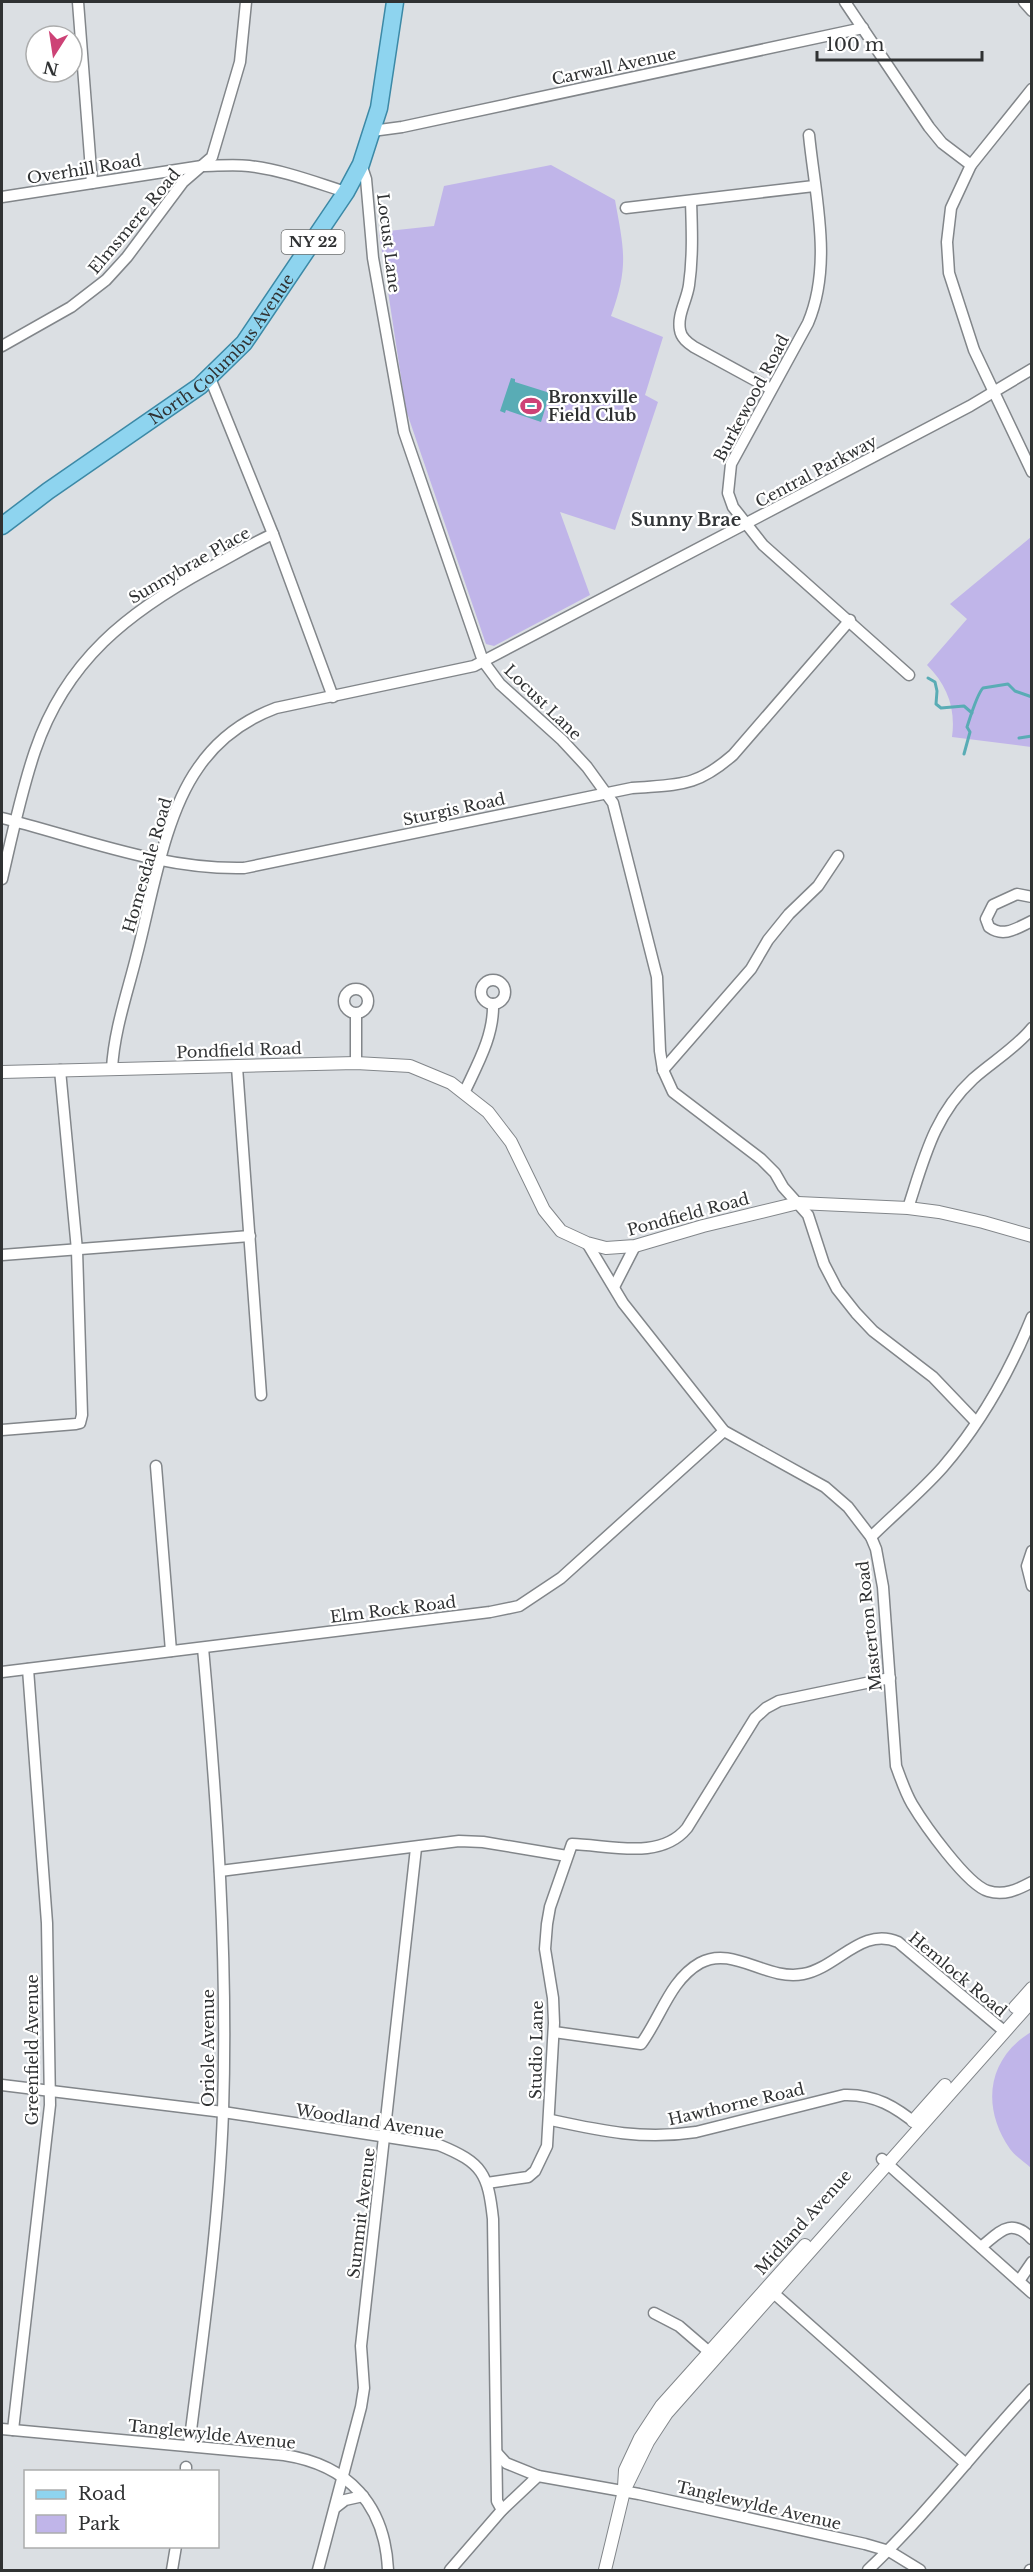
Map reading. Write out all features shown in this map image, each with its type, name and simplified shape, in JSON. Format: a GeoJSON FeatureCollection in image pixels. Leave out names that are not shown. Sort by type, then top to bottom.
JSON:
{"type":"FeatureCollection","features":[{"type":"Feature","properties":{"kind":"main road","name":"North Columbus Avenue"},"geometry":{"type":"LineString","coordinates":[[2,526],[40,496],[210,378],[244,343],[256,327],[346,192],[360,164],[372,131],[384,83],[395,2]]}},
{"type":"Feature","properties":{"kind":"street"},"geometry":{"type":"LineString","coordinates":[[78,2],[92,183]]}},
{"type":"Feature","properties":{"kind":"street","name":"Elmsmere Road"},"geometry":{"type":"LineString","coordinates":[[2,346],[71,307],[106,280],[127,257],[183,182],[212,157],[240,62],[246,2]]}},
{"type":"Feature","properties":{"kind":"street"},"geometry":{"type":"LineString","coordinates":[[844,2],[929,127],[942,143],[971,165]]}},
{"type":"Feature","properties":{"kind":"street"},"geometry":{"type":"LineString","coordinates":[[1024,2],[1032,11]]}},
{"type":"Feature","properties":{"kind":"street","name":"Carwall Avenue"},"geometry":{"type":"LineString","coordinates":[[372,131],[402,127],[863,28]]}},
{"type":"Feature","properties":{"kind":"street"},"geometry":{"type":"LineString","coordinates":[[1032,89],[971,165],[951,208],[947,242],[950,273],[974,350],[1032,472]]}},
{"type":"Feature","properties":{"kind":"street","name":"Burkewood Road"},"geometry":{"type":"LineString","coordinates":[[809,135],[822,258],[816,303],[808,323],[728,472],[728,493],[733,507],[763,545],[850,620],[909,675]]}},
{"type":"Feature","properties":{"kind":"street","name":"Locust Lane"},"geometry":{"type":"LineString","coordinates":[[360,164],[366,179],[373,258],[404,432],[483,661],[500,684],[562,740],[608,793],[613,803],[657,977],[663,1070],[674,1092],[762,1159],[808,1215],[824,1264],[837,1289],[856,1313],[873,1331],[933,1377],[976,1422]]}},
{"type":"Feature","properties":{"kind":"street","name":"Overhill Road"},"geometry":{"type":"LineString","coordinates":[[2,197],[202,166],[247,166],[267,169],[346,192]]}},
{"type":"Feature","properties":{"kind":"street"},"geometry":{"type":"LineString","coordinates":[[626,208],[814,186]]}},
{"type":"Feature","properties":{"kind":"street"},"geometry":{"type":"LineString","coordinates":[[691,201],[693,249],[689,288],[679,323],[680,333],[686,342],[694,347],[771,389]]}},
{"type":"Feature","properties":{"kind":"street","name":"Central Parkway"},"geometry":{"type":"LineString","coordinates":[[483,661],[747,524],[994,392],[1032,369]]}},
{"type":"Feature","properties":{"kind":"street"},"geometry":{"type":"LineString","coordinates":[[210,378],[273,534],[333,696]]}},
{"type":"Feature","properties":{"kind":"street","name":"Sunnybrae Place"},"geometry":{"type":"LineString","coordinates":[[2,879],[35,751],[54,708],[95,649],[117,627],[145,605],[195,575],[273,534]]}},
{"type":"Feature","properties":{"kind":"street","name":"Sturgis Road"},"geometry":{"type":"LineString","coordinates":[[2,818],[161,860],[209,869],[244,868],[632,788],[685,784],[717,769],[749,738],[850,620]]}},
{"type":"Feature","properties":{"kind":"street","name":"Homesdale Road"},"geometry":{"type":"LineString","coordinates":[[112,1069],[118,1032],[161,860],[175,813],[198,768],[230,733],[254,717],[276,708],[468,668],[483,661]]}},
{"type":"Feature","properties":{"kind":"street"},"geometry":{"type":"LineString","coordinates":[[663,1070],[751,969],[768,940],[789,914],[818,886],[838,856]]}},
{"type":"Feature","properties":{"kind":"street"},"geometry":{"type":"LineString","coordinates":[[1032,897],[1017,894],[993,905],[986,919],[989,927],[1002,933],[1008,933],[1032,921]]}},
{"type":"Feature","properties":{"kind":"street"},"geometry":{"type":"LineString","coordinates":[[464,1093],[488,1039],[494,1019],[493,1004]]}},
{"type":"Feature","properties":{"kind":"street"},"geometry":{"type":"LineString","coordinates":[[356,1014],[356,1063]]}},
{"type":"Feature","properties":{"kind":"street"},"geometry":{"type":"LineString","coordinates":[[908,1208],[933,1132],[945,1110],[972,1080],[1032,1028]]}},
{"type":"Feature","properties":{"kind":"street","name":"Pondfield Road"},"geometry":{"type":"LineString","coordinates":[[2,1072],[356,1063],[410,1066],[451,1083],[489,1112],[511,1142],[544,1210],[561,1231],[587,1243],[606,1248],[636,1246],[703,1226],[798,1203],[908,1208],[983,1222],[1032,1236]]}},
{"type":"Feature","properties":{"kind":"street"},"geometry":{"type":"LineString","coordinates":[[237,1067],[261,1395]]}},
{"type":"Feature","properties":{"kind":"street"},"geometry":{"type":"LineString","coordinates":[[2,1430],[76,1424],[80,1423],[82,1415],[77,1250],[60,1070]]}},
{"type":"Feature","properties":{"kind":"street"},"geometry":{"type":"LineString","coordinates":[[2,1254],[250,1236]]}},
{"type":"Feature","properties":{"kind":"street","name":"Masterton Road"},"geometry":{"type":"LineString","coordinates":[[587,1243],[597,1262],[649,1338],[724,1431],[825,1487],[848,1508],[871,1537],[876,1549],[883,1587],[896,1766],[904,1788],[926,1824],[966,1874],[985,1891],[1001,1894],[1017,1890],[1032,1882]]}},
{"type":"Feature","properties":{"kind":"street"},"geometry":{"type":"LineString","coordinates":[[614,1287],[636,1246]]}},
{"type":"Feature","properties":{"kind":"street"},"geometry":{"type":"LineString","coordinates":[[871,1537],[943,1467],[976,1422],[1010,1366],[1032,1317]]}},
{"type":"Feature","properties":{"kind":"street","name":"Elm Rock Road"},"geometry":{"type":"LineString","coordinates":[[2,1672],[507,1610],[519,1606],[561,1578],[724,1431]]}},
{"type":"Feature","properties":{"kind":"street"},"geometry":{"type":"LineString","coordinates":[[156,1466],[171,1651]]}},
{"type":"Feature","properties":{"kind":"street"},"geometry":{"type":"LineString","coordinates":[[1032,1551],[1028,1566],[1032,1586]]}},
{"type":"Feature","properties":{"kind":"street","name":"Oriole Avenue"},"geometry":{"type":"LineString","coordinates":[[189,2446],[210,2274],[223,2112],[220,1871],[203,1648]]}},
{"type":"Feature","properties":{"kind":"street","name":"Greenfield Avenue"},"geometry":{"type":"LineString","coordinates":[[13,2430],[50,2091],[47,1923],[28,1669]]}},
{"type":"Feature","properties":{"kind":"street","name":"Studio Lane"},"geometry":{"type":"LineString","coordinates":[[488,2183],[528,2177],[535,2171],[547,2146],[551,2120],[554,2032],[553,1998],[545,1949],[547,1924],[550,1907],[572,1844],[646,1849],[672,1842],[687,1828],[755,1718],[766,1708],[779,1701],[890,1678]]}},
{"type":"Feature","properties":{"kind":"street"},"geometry":{"type":"LineString","coordinates":[[220,1871],[459,1841],[483,1842],[567,1856]]}},
{"type":"Feature","properties":{"kind":"street","name":"Summit Avenue"},"geometry":{"type":"LineString","coordinates":[[318,2571],[362,2407],[364,2388],[361,2346],[416,1848]]}},
{"type":"Feature","properties":{"kind":"street","name":"Hemlock Road"},"geometry":{"type":"LineString","coordinates":[[554,2032],[641,2044],[679,1982],[703,1961],[724,1958],[738,1960],[780,1976],[793,1976],[814,1971],[859,1944],[880,1937],[898,1942],[1001,2029]]}},
{"type":"Feature","properties":{"kind":"street","name":"Midland Avenue"},"geometry":{"type":"LineString","coordinates":[[605,2571],[624,2491],[648,2442],[667,2413],[712,2354],[1001,2029],[1032,1988]]}},
{"type":"Feature","properties":{"kind":"street","name":"Midland Avenue"},"geometry":{"type":"LineString","coordinates":[[1001,2029],[1032,2001]]}},
{"type":"Feature","properties":{"kind":"street","name":"Woodland Avenue"},"geometry":{"type":"LineString","coordinates":[[2,2085],[223,2112],[439,2145],[459,2153],[482,2171],[488,2183]]}},
{"type":"Feature","properties":{"kind":"street","name":"Hawthorne Road"},"geometry":{"type":"LineString","coordinates":[[551,2120],[630,2136],[671,2136],[696,2132],[844,2095],[860,2094],[885,2103],[916,2124]]}},
{"type":"Feature","properties":{"kind":"street"},"geometry":{"type":"LineString","coordinates":[[885,2161],[1032,2293]]}},
{"type":"Feature","properties":{"kind":"street"},"geometry":{"type":"LineString","coordinates":[[488,2183],[493,2220],[497,2501],[502,2510]]}},
{"type":"Feature","properties":{"kind":"street"},"geometry":{"type":"LineString","coordinates":[[981,2247],[999,2230],[1008,2227],[1025,2232],[1032,2239]]}},
{"type":"Feature","properties":{"kind":"street"},"geometry":{"type":"LineString","coordinates":[[1019,2281],[1032,2262]]}},
{"type":"Feature","properties":{"kind":"street"},"geometry":{"type":"LineString","coordinates":[[770,2290],[966,2464]]}},
{"type":"Feature","properties":{"kind":"street"},"geometry":{"type":"LineString","coordinates":[[654,2313],[679,2326],[712,2354]]}},
{"type":"Feature","properties":{"kind":"street"},"geometry":{"type":"LineString","coordinates":[[868,2571],[906,2534],[1032,2389]]}},
{"type":"Feature","properties":{"kind":"street","name":"Tanglewylde Avenue"},"geometry":{"type":"LineString","coordinates":[[2,2429],[300,2457],[317,2462],[343,2477],[363,2496],[379,2519],[383,2531],[388,2571]]}},
{"type":"Feature","properties":{"kind":"street"},"geometry":{"type":"LineString","coordinates":[[450,2571],[502,2510],[538,2476],[506,2463],[497,2453]]}},
{"type":"Feature","properties":{"kind":"street","name":"Tanglewylde Avenue"},"geometry":{"type":"LineString","coordinates":[[538,2476],[624,2491],[889,2551]]}},
{"type":"Feature","properties":{"kind":"street"},"geometry":{"type":"LineString","coordinates":[[336,2507],[345,2500],[363,2496]]}},
{"type":"Feature","properties":{"kind":"street"},"geometry":{"type":"LineString","coordinates":[[172,2571],[176,2548]]}},
{"type":"Feature","properties":{"kind":"street"},"geometry":{"type":"LineString","coordinates":[[889,2551],[920,2571]]}},
{"type":"Feature","properties":{"kind":"green space","name":"Bronxville Field Club"},"geometry":{"type":"Polygon","coordinates":[[[551,165],[615,200],[621,232],[623,271],[611,316],[663,337],[645,395],[658,402],[615,530],[560,512],[590,595],[494,646],[486,644],[406,410],[379,232],[434,226],[444,186],[551,165]]]}},
{"type":"Feature","properties":{"kind":"green space"},"geometry":{"type":"Polygon","coordinates":[[[1031,537],[1031,747],[952,737],[953,716],[945,689],[927,665],[967,619],[950,604],[1031,537]]]}},
{"type":"Feature","properties":{"kind":"green space"},"geometry":{"type":"Polygon","coordinates":[[[1031,2032],[1031,2168],[1012,2152],[1001,2133],[992,2101],[997,2070],[1016,2043],[1031,2032]]]}},
{"type":"Feature","properties":{"kind":"water"},"geometry":{"type":"Polygon","coordinates":[[[511,378],[515,379],[515,382],[550,393],[541,422],[506,410],[505,413],[500,411],[511,378]]]}},
{"type":"Feature","properties":{"kind":"waterway"},"geometry":{"type":"LineString","coordinates":[[928,678],[935,682],[936,704],[941,708],[964,706],[972,713]]}},
{"type":"Feature","properties":{"kind":"waterway"},"geometry":{"type":"LineString","coordinates":[[964,754],[970,732],[967,727],[983,688],[1008,684],[1015,691],[1032,697]]}},
{"type":"Feature","properties":{"kind":"waterway"},"geometry":{"type":"LineString","coordinates":[[1019,738],[1032,736]]}},
{"type":"Feature","properties":{"kind":"place","name":"Bronxville Field Club"},"geometry":{"type":"Point","coordinates":[531,406]}},
{"type":"Feature","properties":{"kind":"district","name":"Sunny Brae"},"geometry":{"type":"Point","coordinates":[686,520]}}]}
